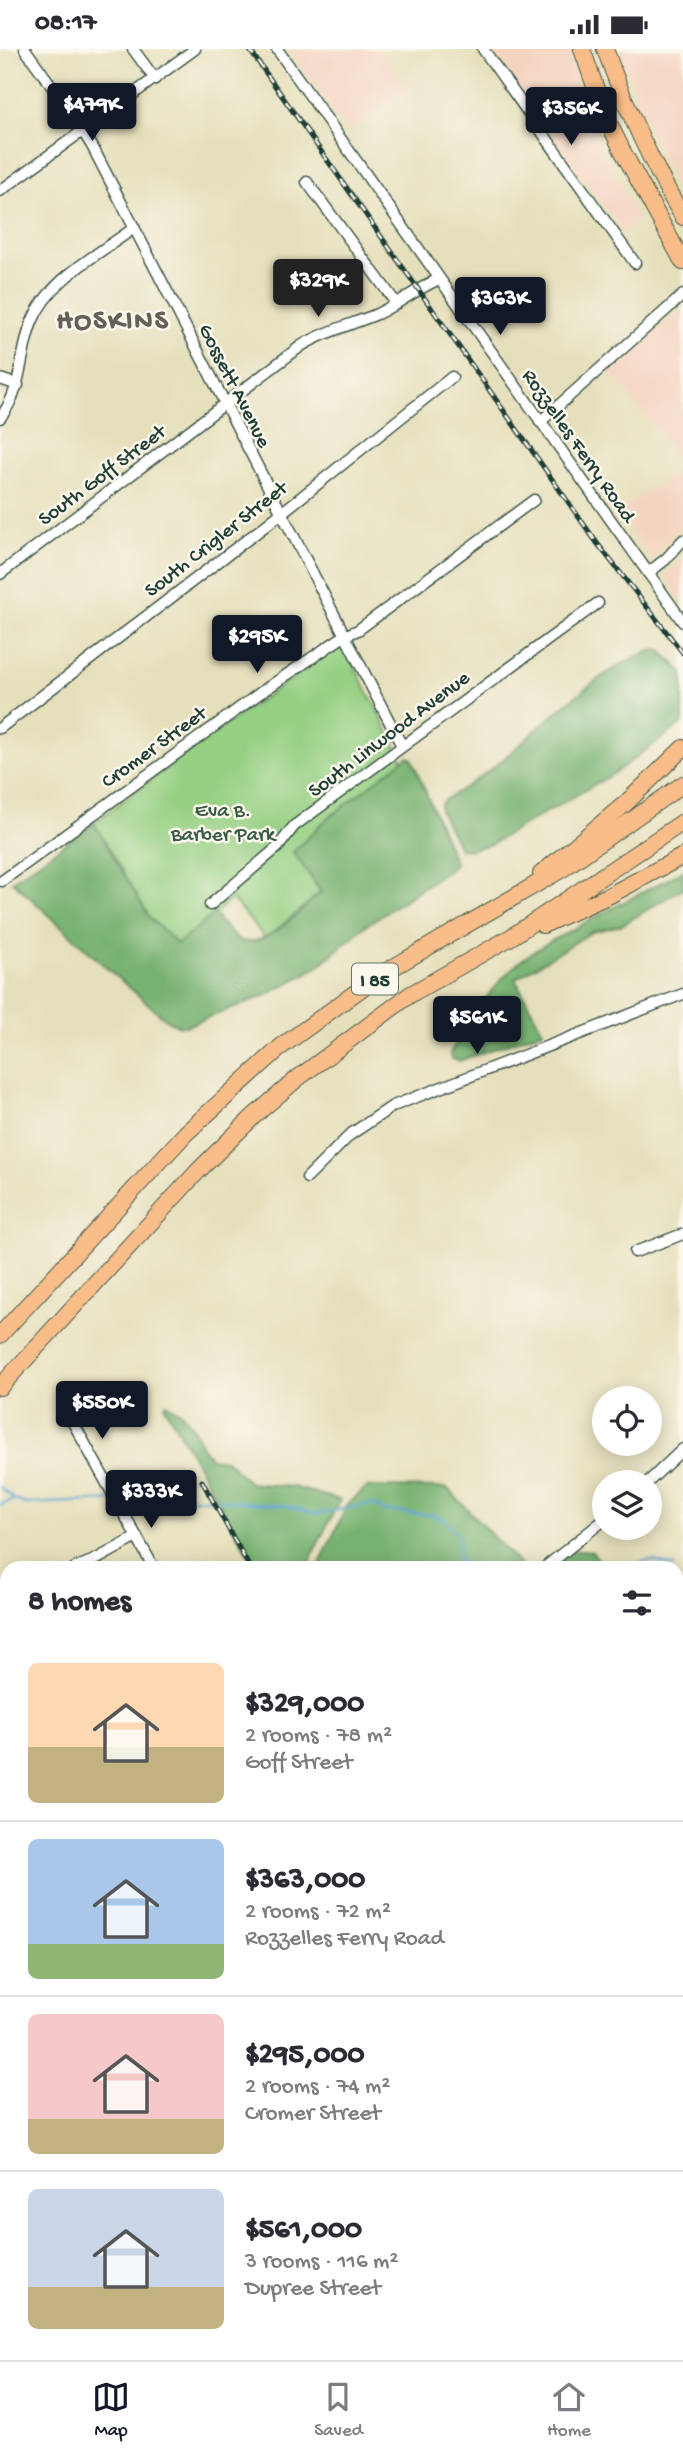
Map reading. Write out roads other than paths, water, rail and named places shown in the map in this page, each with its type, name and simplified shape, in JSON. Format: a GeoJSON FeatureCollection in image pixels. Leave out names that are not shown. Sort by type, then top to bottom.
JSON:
{"type":"FeatureCollection","features":[{"type":"Feature","properties":{"kind":"highway"},"geometry":{"type":"LineString","coordinates":[[582,49],[605,115],[683,262]]}},
{"type":"Feature","properties":{"kind":"highway"},"geometry":{"type":"LineString","coordinates":[[605,49],[624,103],[663,183],[683,217]]}},
{"type":"Feature","properties":{"kind":"highway"},"geometry":{"type":"LineString","coordinates":[[635,176],[683,241]]}},
{"type":"Feature","properties":{"kind":"highway"},"geometry":{"type":"LineString","coordinates":[[516,897],[565,852],[625,804],[683,747]]}},
{"type":"Feature","properties":{"kind":"highway","name":"I 85"},"geometry":{"type":"LineString","coordinates":[[0,1335],[186,1133],[282,1046],[380,975],[516,897],[593,849],[683,784]]}},
{"type":"Feature","properties":{"kind":"highway","name":"I 85"},"geometry":{"type":"LineString","coordinates":[[0,1387],[198,1171],[254,1116],[298,1078],[411,994],[511,937],[683,822]]}},
{"type":"Feature","properties":{"kind":"highway"},"geometry":{"type":"LineString","coordinates":[[511,937],[601,900],[683,856]]}},
{"type":"Feature","properties":{"kind":"street","name":"Gossett Avenue"},"geometry":{"type":"LineString","coordinates":[[25,49],[83,131],[402,746]]}},
{"type":"Feature","properties":{"kind":"street"},"geometry":{"type":"LineString","coordinates":[[133,49],[155,79]]}},
{"type":"Feature","properties":{"kind":"street"},"geometry":{"type":"LineString","coordinates":[[0,191],[195,49]]}},
{"type":"Feature","properties":{"kind":"street","name":"Rozzelles Ferry Road"},"geometry":{"type":"LineString","coordinates":[[277,49],[683,622]]}},
{"type":"Feature","properties":{"kind":"street"},"geometry":{"type":"LineString","coordinates":[[483,49],[635,263]]}},
{"type":"Feature","properties":{"kind":"street"},"geometry":{"type":"LineString","coordinates":[[307,182],[396,303]]}},
{"type":"Feature","properties":{"kind":"street"},"geometry":{"type":"LineString","coordinates":[[0,418],[10,405],[18,385],[31,323],[40,305],[64,280],[134,228]]}},
{"type":"Feature","properties":{"kind":"street","name":"South Goff Street"},"geometry":{"type":"LineString","coordinates":[[0,574],[316,337],[354,324],[439,279]]}},
{"type":"Feature","properties":{"kind":"street"},"geometry":{"type":"LineString","coordinates":[[540,422],[683,295]]}},
{"type":"Feature","properties":{"kind":"street","name":"South Crigler Street"},"geometry":{"type":"LineString","coordinates":[[0,728],[452,377]]}},
{"type":"Feature","properties":{"kind":"street"},"geometry":{"type":"LineString","coordinates":[[0,379],[18,385]]}},
{"type":"Feature","properties":{"kind":"street","name":"Cromer Street"},"geometry":{"type":"LineString","coordinates":[[2,881],[260,692],[344,636],[358,630],[534,500]]}},
{"type":"Feature","properties":{"kind":"street"},"geometry":{"type":"LineString","coordinates":[[648,573],[673,553],[683,540]]}},
{"type":"Feature","properties":{"kind":"street","name":"South Linwood Avenue"},"geometry":{"type":"LineString","coordinates":[[210,905],[278,847],[294,826],[598,603]]}},
{"type":"Feature","properties":{"kind":"street"},"geometry":{"type":"LineString","coordinates":[[307,1178],[351,1134],[393,1106],[683,994]]}},
{"type":"Feature","properties":{"kind":"street"},"geometry":{"type":"LineString","coordinates":[[635,1252],[683,1234]]}},
{"type":"Feature","properties":{"kind":"street"},"geometry":{"type":"LineString","coordinates":[[65,1408],[150,1561]]}},
{"type":"Feature","properties":{"kind":"street"},"geometry":{"type":"LineString","coordinates":[[661,1470],[683,1449]]}},
{"type":"Feature","properties":{"kind":"street"},"geometry":{"type":"LineString","coordinates":[[553,1561],[592,1530]]}},
{"type":"Feature","properties":{"kind":"street"},"geometry":{"type":"LineString","coordinates":[[92,1561],[137,1537]]}},
{"type":"Feature","properties":{"kind":"waterway"},"geometry":{"type":"LineString","coordinates":[[0,1487],[15,1500],[26,1504],[114,1500]]}},
{"type":"Feature","properties":{"kind":"waterway"},"geometry":{"type":"LineString","coordinates":[[120,1500],[197,1498],[286,1506],[316,1514],[371,1504],[385,1511],[432,1515],[445,1520],[459,1536],[460,1561]]}},
{"type":"Feature","properties":{"kind":"waterway"},"geometry":{"type":"LineString","coordinates":[[0,1505],[13,1500]]}},
{"type":"Feature","properties":{"kind":"railway"},"geometry":{"type":"LineString","coordinates":[[249,49],[597,543],[683,653]]}},
{"type":"Feature","properties":{"kind":"railway"},"geometry":{"type":"LineString","coordinates":[[202,1481],[246,1561]]}},
{"type":"Feature","properties":{"kind":"district","name":"HOSKINS"},"geometry":{"type":"Point","coordinates":[113,318]}},
{"type":"Feature","properties":{"kind":"park label","name":"Eva B. Barber Park"},"geometry":{"type":"Point","coordinates":[223,821]}}]}
